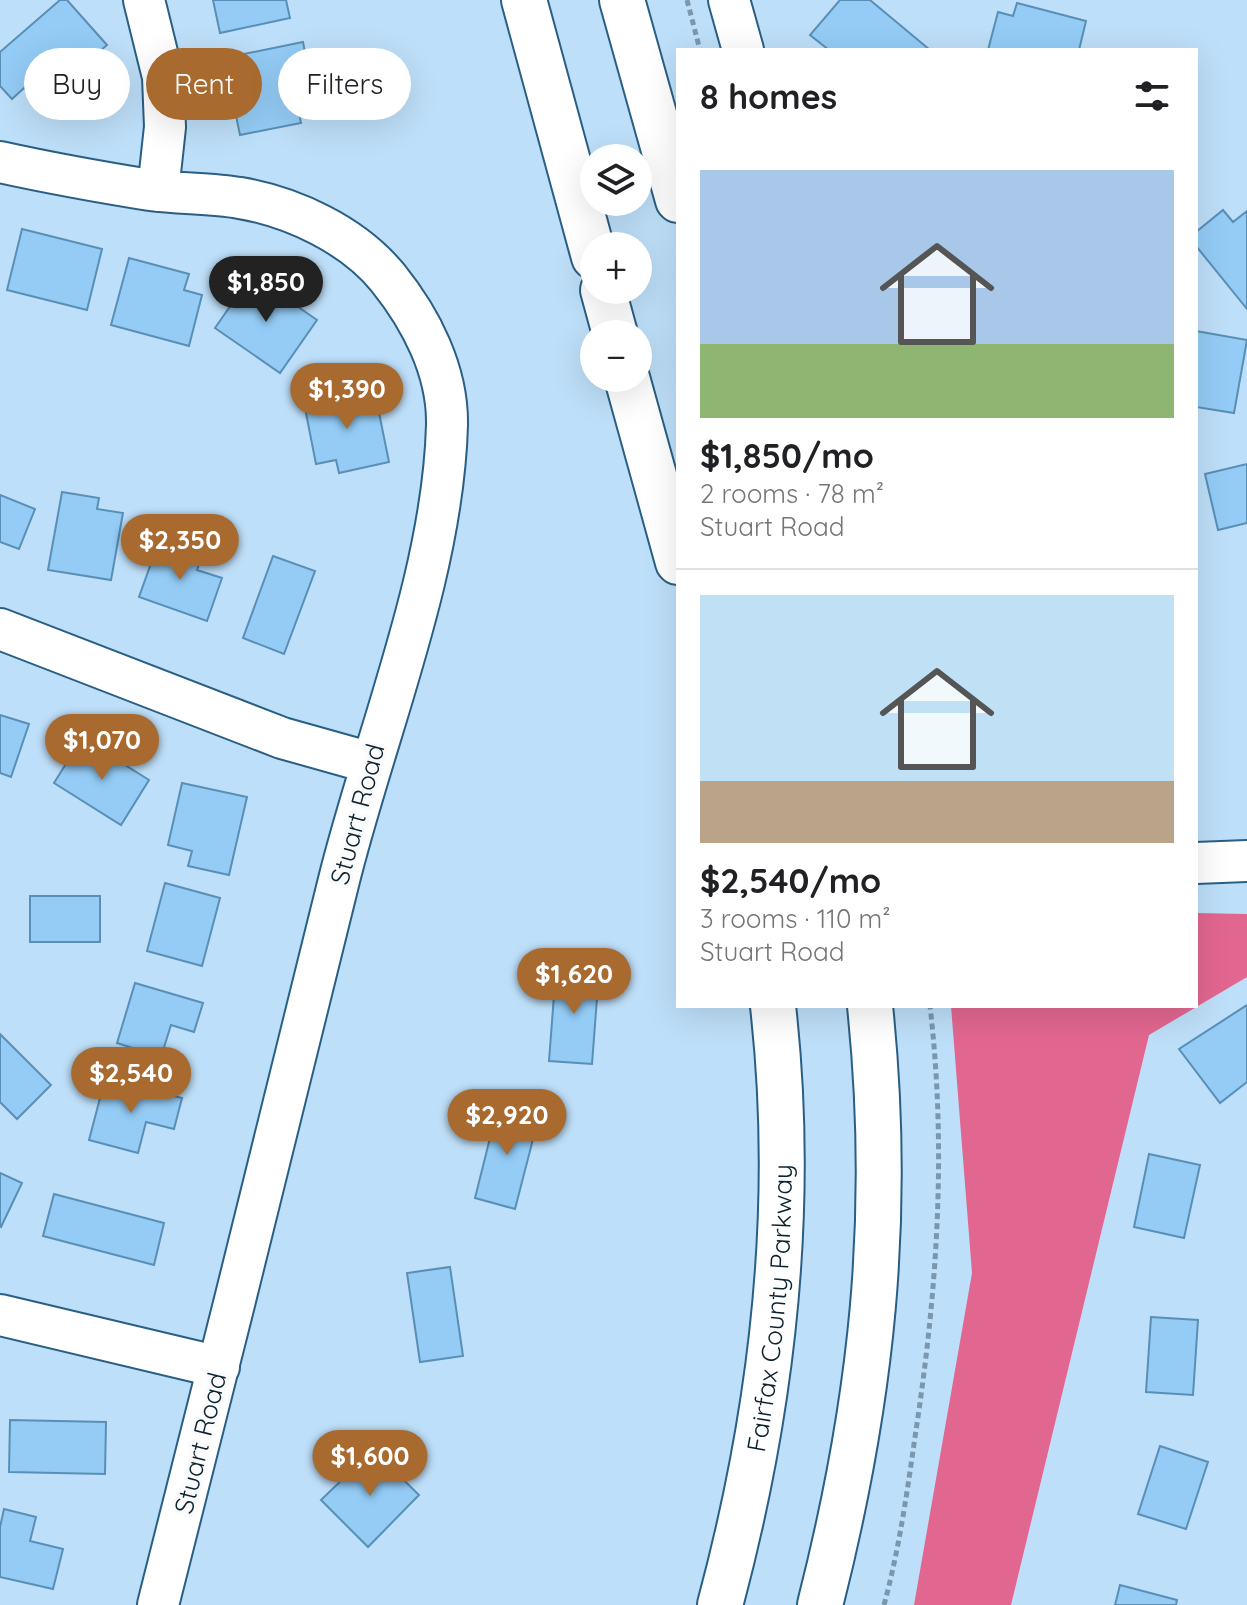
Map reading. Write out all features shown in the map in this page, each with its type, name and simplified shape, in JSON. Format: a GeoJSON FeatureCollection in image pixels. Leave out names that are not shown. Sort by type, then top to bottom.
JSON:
{"type":"FeatureCollection","features":[{"type":"Feature","properties":{"kind":"highway"},"geometry":{"type":"LineString","coordinates":[[524,0],[587,232]]}},
{"type":"Feature","properties":{"kind":"highway"},"geometry":{"type":"LineString","coordinates":[[622,0],[676,193]]}},
{"type":"Feature","properties":{"kind":"highway"},"geometry":{"type":"LineString","coordinates":[[631,392],[676,555]]}},
{"type":"Feature","properties":{"kind":"highway","name":"Fairfax County Parkway"},"geometry":{"type":"LineString","coordinates":[[720,1605],[755,1463],[775,1333],[783,1186],[773,1008]]}},
{"type":"Feature","properties":{"kind":"highway"},"geometry":{"type":"LineString","coordinates":[[820,1605],[855,1457],[872,1334],[880,1179],[877,1069],[870,1008]]}},
{"type":"Feature","properties":{"kind":"street"},"geometry":{"type":"LineString","coordinates":[[144,0],[163,77],[165,127],[158,191]]}},
{"type":"Feature","properties":{"kind":"street"},"geometry":{"type":"LineString","coordinates":[[729,0],[742,48]]}},
{"type":"Feature","properties":{"kind":"street","name":"Stuart Road"},"geometry":{"type":"LineString","coordinates":[[0,162],[158,191],[241,198],[302,216],[350,244],[386,275],[403,299],[419,322],[440,370],[447,422],[440,492],[422,583],[371,763],[158,1605]]}},
{"type":"Feature","properties":{"kind":"street"},"geometry":{"type":"LineString","coordinates":[[0,629],[282,738],[371,763]]}},
{"type":"Feature","properties":{"kind":"street"},"geometry":{"type":"LineString","coordinates":[[1198,863],[1247,861]]}},
{"type":"Feature","properties":{"kind":"street"},"geometry":{"type":"LineString","coordinates":[[0,1315],[219,1367]]}},
{"type":"Feature","properties":{"kind":"path"},"geometry":{"type":"LineString","coordinates":[[687,0],[699,48]]}},
{"type":"Feature","properties":{"kind":"path"},"geometry":{"type":"LineString","coordinates":[[884,1605],[931,1336],[940,1220],[940,1136],[930,1008]]}},
{"type":"Feature","properties":{"kind":"shaded area"},"geometry":{"type":"Polygon","coordinates":[[[1198,913],[1247,914],[1247,977],[1198,1006],[1198,913]]]}},
{"type":"Feature","properties":{"kind":"shaded area"},"geometry":{"type":"Polygon","coordinates":[[[951,1008],[1195,1008],[1149,1035],[1011,1605],[914,1605],[972,1273],[951,1008]]]}},
{"type":"Feature","properties":{"kind":"building"},"geometry":{"type":"Polygon","coordinates":[[[60,0],[67,0],[107,45],[104,48],[24,48],[24,88],[12,99],[0,86],[0,52],[60,0]]]}},
{"type":"Feature","properties":{"kind":"building"},"geometry":{"type":"Polygon","coordinates":[[[213,0],[286,0],[290,18],[220,33],[213,0]]]}},
{"type":"Feature","properties":{"kind":"building"},"geometry":{"type":"Polygon","coordinates":[[[840,0],[870,0],[928,48],[826,48],[810,35],[840,0]]]}},
{"type":"Feature","properties":{"kind":"building"},"geometry":{"type":"Polygon","coordinates":[[[1017,3],[1086,21],[1079,48],[989,48],[998,12],[1013,16],[1017,3]]]}},
{"type":"Feature","properties":{"kind":"building"},"geometry":{"type":"Polygon","coordinates":[[[303,42],[304,48],[278,48],[278,120],[300,120],[301,123],[240,135],[237,120],[262,120],[262,50],[303,42]]]}},
{"type":"Feature","properties":{"kind":"building"},"geometry":{"type":"Polygon","coordinates":[[[1223,210],[1233,222],[1247,211],[1247,309],[1198,248],[1198,230],[1223,210]]]}},
{"type":"Feature","properties":{"kind":"building"},"geometry":{"type":"Polygon","coordinates":[[[22,229],[102,249],[87,310],[7,290],[22,229]]]}},
{"type":"Feature","properties":{"kind":"building"},"geometry":{"type":"Polygon","coordinates":[[[129,258],[189,274],[184,290],[202,295],[189,346],[111,325],[129,258]]]}},
{"type":"Feature","properties":{"kind":"building"},"geometry":{"type":"Polygon","coordinates":[[[252,275],[317,320],[280,373],[215,328],[252,275]]]}},
{"type":"Feature","properties":{"kind":"building"},"geometry":{"type":"Polygon","coordinates":[[[1198,331],[1247,340],[1234,413],[1198,407],[1198,331]]]}},
{"type":"Feature","properties":{"kind":"building"},"geometry":{"type":"Polygon","coordinates":[[[374,388],[389,462],[339,473],[336,460],[316,464],[304,403],[374,388]]]}},
{"type":"Feature","properties":{"kind":"building"},"geometry":{"type":"Polygon","coordinates":[[[1247,464],[1247,523],[1218,530],[1205,474],[1247,464]]]}},
{"type":"Feature","properties":{"kind":"building"},"geometry":{"type":"Polygon","coordinates":[[[62,492],[99,498],[97,509],[123,513],[111,580],[48,570],[62,492]]]}},
{"type":"Feature","properties":{"kind":"building"},"geometry":{"type":"Polygon","coordinates":[[[0,495],[35,509],[19,549],[0,542],[0,495]]]}},
{"type":"Feature","properties":{"kind":"building"},"geometry":{"type":"Polygon","coordinates":[[[159,541],[202,556],[197,570],[222,578],[207,621],[139,597],[159,541]]]}},
{"type":"Feature","properties":{"kind":"building"},"geometry":{"type":"Polygon","coordinates":[[[273,556],[315,571],[284,654],[243,638],[273,556]]]}},
{"type":"Feature","properties":{"kind":"building"},"geometry":{"type":"Polygon","coordinates":[[[0,715],[29,724],[11,777],[0,773],[0,715]]]}},
{"type":"Feature","properties":{"kind":"building"},"geometry":{"type":"Polygon","coordinates":[[[82,738],[149,780],[121,825],[54,783],[82,738]]]}},
{"type":"Feature","properties":{"kind":"building"},"geometry":{"type":"Polygon","coordinates":[[[182,783],[247,797],[229,875],[188,866],[192,851],[168,845],[182,783]]]}},
{"type":"Feature","properties":{"kind":"building"},"geometry":{"type":"Polygon","coordinates":[[[165,883],[220,898],[202,966],[147,951],[165,883]]]}},
{"type":"Feature","properties":{"kind":"building"},"geometry":{"type":"Polygon","coordinates":[[[30,896],[100,896],[100,942],[30,942],[30,896]]]}},
{"type":"Feature","properties":{"kind":"building"},"geometry":{"type":"Polygon","coordinates":[[[556,969],[599,972],[592,1064],[549,1061],[556,969]]]}},
{"type":"Feature","properties":{"kind":"building"},"geometry":{"type":"Polygon","coordinates":[[[135,983],[203,1003],[194,1032],[171,1025],[161,1057],[117,1043],[135,983]]]}},
{"type":"Feature","properties":{"kind":"building"},"geometry":{"type":"Polygon","coordinates":[[[1247,1005],[1247,1082],[1220,1103],[1179,1049],[1247,1005]]]}},
{"type":"Feature","properties":{"kind":"building"},"geometry":{"type":"Polygon","coordinates":[[[0,1034],[51,1085],[17,1119],[0,1102],[0,1034]]]}},
{"type":"Feature","properties":{"kind":"building"},"geometry":{"type":"Polygon","coordinates":[[[105,1079],[182,1098],[174,1129],[146,1122],[138,1153],[89,1140],[105,1079]]]}},
{"type":"Feature","properties":{"kind":"building"},"geometry":{"type":"Polygon","coordinates":[[[498,1106],[539,1116],[515,1209],[475,1198],[498,1106]]]}},
{"type":"Feature","properties":{"kind":"building"},"geometry":{"type":"Polygon","coordinates":[[[1149,1154],[1200,1165],[1184,1238],[1134,1227],[1149,1154]]]}},
{"type":"Feature","properties":{"kind":"building"},"geometry":{"type":"Polygon","coordinates":[[[0,1173],[22,1183],[1,1227],[0,1226],[0,1173]]]}},
{"type":"Feature","properties":{"kind":"building"},"geometry":{"type":"Polygon","coordinates":[[[54,1194],[164,1223],[154,1265],[43,1236],[54,1194]]]}},
{"type":"Feature","properties":{"kind":"building"},"geometry":{"type":"Polygon","coordinates":[[[450,1267],[463,1356],[420,1362],[407,1273],[450,1267]]]}},
{"type":"Feature","properties":{"kind":"building"},"geometry":{"type":"Polygon","coordinates":[[[1151,1317],[1198,1320],[1193,1395],[1146,1392],[1151,1317]]]}},
{"type":"Feature","properties":{"kind":"building"},"geometry":{"type":"Polygon","coordinates":[[[10,1420],[106,1422],[105,1474],[9,1472],[10,1420]]]}},
{"type":"Feature","properties":{"kind":"building"},"geometry":{"type":"Polygon","coordinates":[[[1160,1446],[1208,1462],[1186,1529],[1138,1514],[1160,1446]]]}},
{"type":"Feature","properties":{"kind":"building"},"geometry":{"type":"Polygon","coordinates":[[[373,1450],[419,1495],[368,1547],[321,1500],[373,1450]]]}},
{"type":"Feature","properties":{"kind":"building"},"geometry":{"type":"Polygon","coordinates":[[[4,1509],[36,1517],[30,1541],[63,1549],[53,1589],[0,1577],[0,1527],[4,1509]]]}},
{"type":"Feature","properties":{"kind":"building"},"geometry":{"type":"Polygon","coordinates":[[[1120,1585],[1177,1600],[1176,1605],[1115,1605],[1120,1585]]]}}]}
